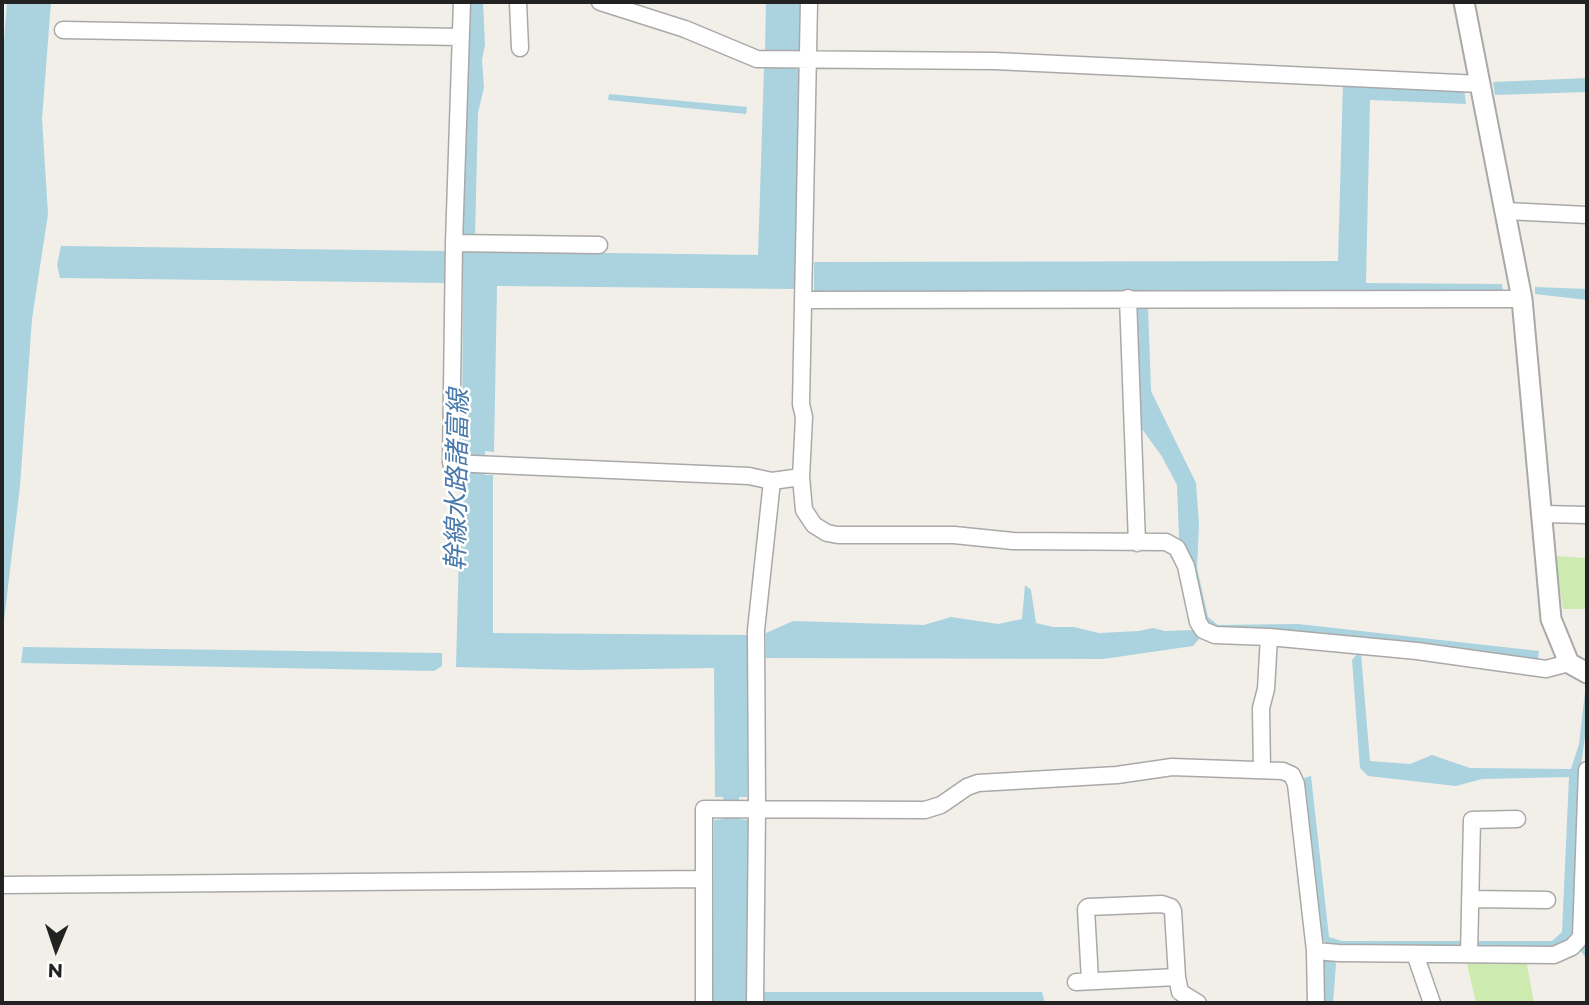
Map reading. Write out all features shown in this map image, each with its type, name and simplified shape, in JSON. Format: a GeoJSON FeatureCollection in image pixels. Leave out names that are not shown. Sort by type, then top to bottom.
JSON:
{"type":"FeatureCollection","features":[{"type":"Feature","properties":{"kind":"street"},"geometry":{"type":"LineString","coordinates":[[462,2],[450,463],[749,476],[772,481],[801,477]]}},
{"type":"Feature","properties":{"kind":"street"},"geometry":{"type":"LineString","coordinates":[[518,2],[520,48]]}},
{"type":"Feature","properties":{"kind":"street"},"geometry":{"type":"LineString","coordinates":[[600,2],[685,29],[757,58],[995,61],[1480,83]]}},
{"type":"Feature","properties":{"kind":"street"},"geometry":{"type":"LineString","coordinates":[[810,2],[801,477],[804,510],[814,525],[827,533],[838,535],[954,535],[1013,541],[1166,542],[1177,548],[1186,566],[1200,626],[1215,635],[1417,650],[1546,669],[1569,663]]}},
{"type":"Feature","properties":{"kind":"street"},"geometry":{"type":"LineString","coordinates":[[1464,2],[1521,299],[1551,619],[1569,663],[1587,673]]}},
{"type":"Feature","properties":{"kind":"street"},"geometry":{"type":"LineString","coordinates":[[63,30],[460,37]]}},
{"type":"Feature","properties":{"kind":"street"},"geometry":{"type":"LineString","coordinates":[[1506,211],[1587,215]]}},
{"type":"Feature","properties":{"kind":"street"},"geometry":{"type":"LineString","coordinates":[[454,243],[599,245]]}},
{"type":"Feature","properties":{"kind":"street"},"geometry":{"type":"LineString","coordinates":[[1128,298],[1137,543]]}},
{"type":"Feature","properties":{"kind":"street"},"geometry":{"type":"LineString","coordinates":[[803,300],[1521,299]]}},
{"type":"Feature","properties":{"kind":"street"},"geometry":{"type":"LineString","coordinates":[[755,1003],[756,630],[772,481]]}},
{"type":"Feature","properties":{"kind":"street"},"geometry":{"type":"LineString","coordinates":[[1543,513],[1587,515]]}},
{"type":"Feature","properties":{"kind":"street"},"geometry":{"type":"LineString","coordinates":[[1262,769],[1261,708],[1266,689],[1269,637]]}},
{"type":"Feature","properties":{"kind":"street"},"geometry":{"type":"LineString","coordinates":[[704,1003],[704,809],[925,810],[941,805],[967,787],[978,783],[1117,775],[1172,768],[1262,769],[1283,771],[1292,775],[1296,784],[1315,951],[1317,1003]]}},
{"type":"Feature","properties":{"kind":"street"},"geometry":{"type":"LineString","coordinates":[[1315,951],[1415,954],[1562,953],[1580,941],[1587,778]]}},
{"type":"Feature","properties":{"kind":"street"},"geometry":{"type":"LineString","coordinates":[[1469,954],[1472,820],[1517,820]]}},
{"type":"Feature","properties":{"kind":"street"},"geometry":{"type":"LineString","coordinates":[[2,885],[704,879]]}},
{"type":"Feature","properties":{"kind":"street"},"geometry":{"type":"LineString","coordinates":[[1470,899],[1547,900]]}},
{"type":"Feature","properties":{"kind":"street"},"geometry":{"type":"LineString","coordinates":[[1177,977],[1083,981],[1086,909],[1162,904],[1171,907],[1180,992],[1198,1003]]}},
{"type":"Feature","properties":{"kind":"street"},"geometry":{"type":"LineString","coordinates":[[1415,954],[1432,1003]]}},
{"type":"Feature","properties":{"kind":"green space"},"geometry":{"type":"Polygon","coordinates":[[[1555,556],[1587,558],[1587,609],[1563,609],[1555,556]]]}},
{"type":"Feature","properties":{"kind":"green space"},"geometry":{"type":"Polygon","coordinates":[[[1526,959],[1534,1003],[1476,1003],[1466,960],[1526,959]]]}},
{"type":"Feature","properties":{"kind":"water"},"geometry":{"type":"Polygon","coordinates":[[[7,2],[51,2],[42,119],[48,214],[32,319],[20,486],[2,637],[2,68],[7,2]]]}},
{"type":"Feature","properties":{"kind":"water"},"geometry":{"type":"Polygon","coordinates":[[[468,2],[483,2],[485,45],[482,60],[484,87],[478,113],[475,237],[462,237],[468,2]]]}},
{"type":"Feature","properties":{"kind":"water"},"geometry":{"type":"Polygon","coordinates":[[[766,2],[801,2],[800,51],[789,51],[789,68],[799,69],[795,289],[497,286],[494,452],[485,451],[485,475],[493,475],[493,633],[749,635],[747,797],[739,797],[739,819],[748,820],[747,1003],[713,1003],[714,820],[724,819],[723,797],[715,797],[714,668],[578,670],[456,667],[461,475],[470,474],[471,452],[462,451],[463,251],[758,255],[764,68],[774,68],[775,51],[765,50],[766,2]]]}},
{"type":"Feature","properties":{"kind":"water"},"geometry":{"type":"Polygon","coordinates":[[[1587,78],[1587,92],[1495,95],[1493,82],[1587,78]]]}},
{"type":"Feature","properties":{"kind":"water"},"geometry":{"type":"Polygon","coordinates":[[[1343,82],[1464,88],[1466,104],[1370,100],[1366,283],[1502,284],[1503,291],[814,291],[814,262],[1338,261],[1343,82]]]}},
{"type":"Feature","properties":{"kind":"water"},"geometry":{"type":"Polygon","coordinates":[[[609,94],[747,107],[746,114],[608,100],[609,94]]]}},
{"type":"Feature","properties":{"kind":"water"},"geometry":{"type":"Polygon","coordinates":[[[61,246],[445,251],[446,283],[60,278],[57,265],[61,246]]]}},
{"type":"Feature","properties":{"kind":"water"},"geometry":{"type":"Polygon","coordinates":[[[1535,287],[1587,289],[1587,300],[1535,294],[1535,287]]]}},
{"type":"Feature","properties":{"kind":"water"},"geometry":{"type":"Polygon","coordinates":[[[1135,305],[1148,305],[1151,391],[1196,483],[1199,524],[1197,568],[1208,617],[1218,625],[1298,624],[1539,651],[1538,659],[1362,640],[1370,761],[1410,764],[1432,755],[1470,768],[1571,769],[1579,744],[1585,692],[1587,693],[1587,722],[1580,773],[1581,945],[1587,947],[1587,960],[1579,948],[1334,959],[1336,964],[1333,1003],[1324,1003],[1324,960],[1328,957],[1328,945],[1323,940],[1304,778],[1311,776],[1329,937],[1342,941],[1552,941],[1562,932],[1569,777],[1482,779],[1456,786],[1368,776],[1360,768],[1352,660],[1357,654],[1358,640],[1212,629],[1205,625],[1195,634],[1199,639],[1193,646],[1103,659],[766,658],[766,633],[793,621],[924,625],[951,617],[998,624],[1022,619],[1025,585],[1031,590],[1036,623],[1053,627],[1074,627],[1099,633],[1153,628],[1165,631],[1192,630],[1203,621],[1191,569],[1179,538],[1177,485],[1161,455],[1139,425],[1135,305]]]}},
{"type":"Feature","properties":{"kind":"water"},"geometry":{"type":"Polygon","coordinates":[[[23,647],[442,653],[442,666],[434,671],[21,663],[23,647]]]}},
{"type":"Feature","properties":{"kind":"water"},"geometry":{"type":"Polygon","coordinates":[[[764,992],[1042,992],[1045,1003],[763,1003],[764,992]]]}},
{"type":"Feature","properties":{"kind":"water label","name":"幹線水路諸富線"},"geometry":{"type":"Point","coordinates":[458,480]}}]}
